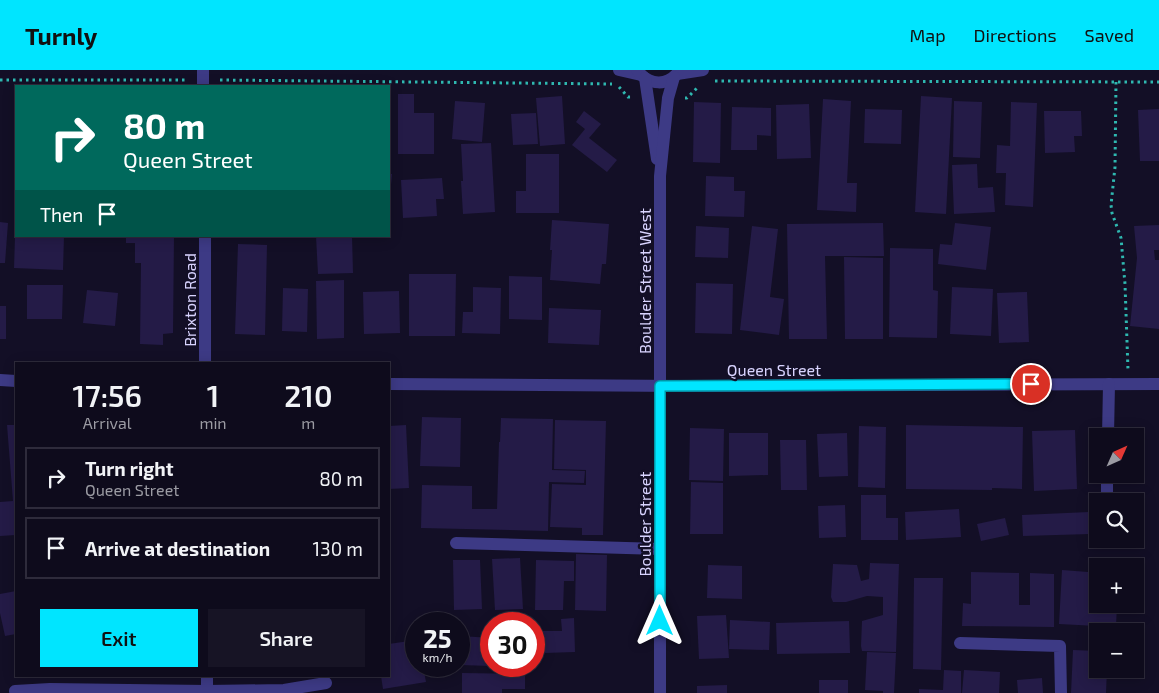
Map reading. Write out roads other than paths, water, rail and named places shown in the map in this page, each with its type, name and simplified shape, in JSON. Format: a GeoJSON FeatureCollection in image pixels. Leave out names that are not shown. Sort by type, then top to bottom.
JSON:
{"type":"FeatureCollection","features":[{"type":"Feature","properties":{"kind":"street"},"geometry":{"type":"LineString","coordinates":[[203,70],[203,85]]}},
{"type":"Feature","properties":{"kind":"street"},"geometry":{"type":"LineString","coordinates":[[619,70],[641,75],[656,82],[662,82],[677,74],[703,70]]}},
{"type":"Feature","properties":{"kind":"street","name":"Boulder Street West"},"geometry":{"type":"LineString","coordinates":[[660,386],[660,176],[668,98],[677,74]]}},
{"type":"Feature","properties":{"kind":"street","name":"Boulder Street West"},"geometry":{"type":"LineString","coordinates":[[641,75],[660,176]]}},
{"type":"Feature","properties":{"kind":"street","name":"Brixton Road"},"geometry":{"type":"LineString","coordinates":[[205,237],[205,362]]}},
{"type":"Feature","properties":{"kind":"street"},"geometry":{"type":"LineString","coordinates":[[0,380],[15,381]]}},
{"type":"Feature","properties":{"kind":"street","name":"Queen Street"},"geometry":{"type":"LineString","coordinates":[[390,384],[660,386],[1159,384]]}},
{"type":"Feature","properties":{"kind":"street"},"geometry":{"type":"LineString","coordinates":[[1108,428],[1109,384]]}},
{"type":"Feature","properties":{"kind":"street","name":"Boulder Street"},"geometry":{"type":"LineString","coordinates":[[660,386],[660,693]]}},
{"type":"Feature","properties":{"kind":"street"},"geometry":{"type":"LineString","coordinates":[[456,543],[660,549]]}},
{"type":"Feature","properties":{"kind":"street"},"geometry":{"type":"LineString","coordinates":[[960,643],[1060,646],[1060,693]]}},
{"type":"Feature","properties":{"kind":"street"},"geometry":{"type":"LineString","coordinates":[[207,677],[207,691]]}},
{"type":"Feature","properties":{"kind":"street"},"geometry":{"type":"LineString","coordinates":[[15,691],[50,688],[207,691],[284,690],[326,683]]}}]}
